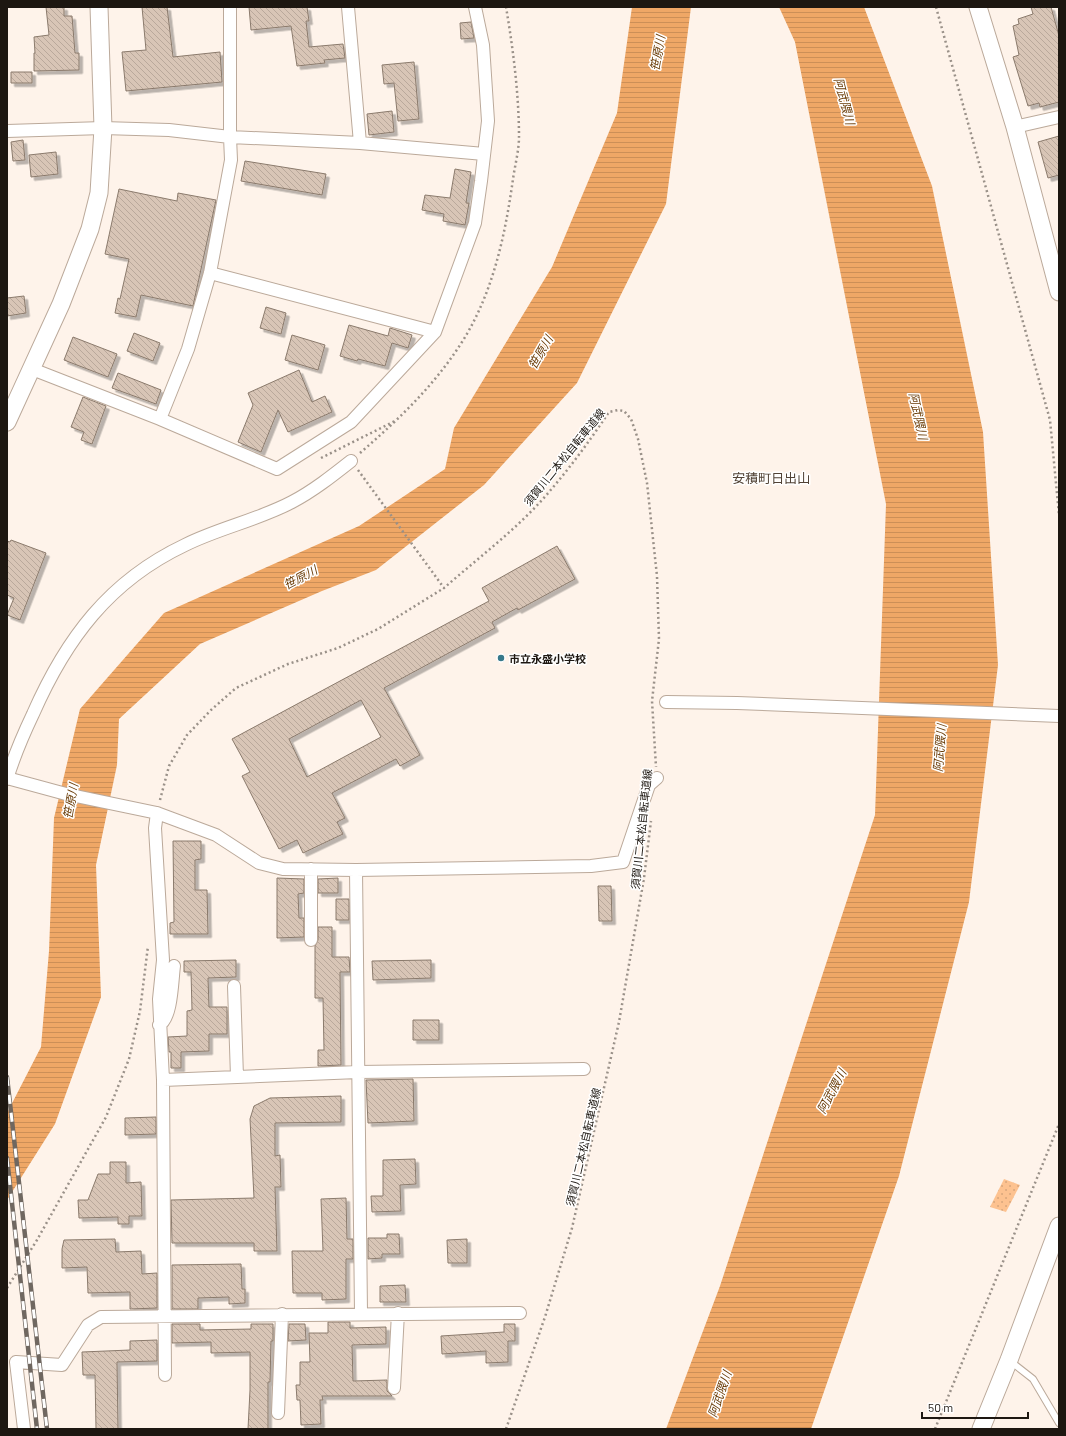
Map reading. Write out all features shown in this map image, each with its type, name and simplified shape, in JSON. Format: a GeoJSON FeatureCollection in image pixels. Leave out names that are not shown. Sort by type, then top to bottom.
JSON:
{"type":"FeatureCollection","features":[{"type":"Feature","properties":{"kind":"street"},"geometry":{"type":"LineString","coordinates":[[7,422],[61,304],[90,229],[99,192],[103,128],[99,7]]}},
{"type":"Feature","properties":{"kind":"street"},"geometry":{"type":"LineString","coordinates":[[160,419],[188,349],[210,273],[231,160],[230,7]]}},
{"type":"Feature","properties":{"kind":"street"},"geometry":{"type":"LineString","coordinates":[[348,7],[360,143]]}},
{"type":"Feature","properties":{"kind":"street"},"geometry":{"type":"LineString","coordinates":[[32,369],[160,419],[277,469],[351,422],[436,332],[475,223],[488,121],[483,45],[475,7]]}},
{"type":"Feature","properties":{"kind":"street"},"geometry":{"type":"LineString","coordinates":[[978,7],[1014,127],[1058,286]]}},
{"type":"Feature","properties":{"kind":"street"},"geometry":{"type":"LineString","coordinates":[[1014,127],[1059,117]]}},
{"type":"Feature","properties":{"kind":"street"},"geometry":{"type":"LineString","coordinates":[[7,131],[103,128],[169,130],[230,136],[360,143],[484,154]]}},
{"type":"Feature","properties":{"kind":"street"},"geometry":{"type":"LineString","coordinates":[[210,273],[436,332]]}},
{"type":"Feature","properties":{"kind":"street"},"geometry":{"type":"LineString","coordinates":[[354,464],[291,503],[186,544],[141,570],[117,589],[89,618],[73,639],[49,679],[14,755],[9,779],[152,813],[216,835],[259,863],[283,869],[356,870],[591,866],[623,862],[649,785],[657,778]]}},
{"type":"Feature","properties":{"kind":"street"},"geometry":{"type":"LineString","coordinates":[[666,702],[737,703],[1059,716]]}},
{"type":"Feature","properties":{"kind":"street"},"geometry":{"type":"LineString","coordinates":[[152,813],[155,828],[163,960],[159,999],[159,1025],[163,1080],[165,1375]]}},
{"type":"Feature","properties":{"kind":"street"},"geometry":{"type":"LineString","coordinates":[[311,869],[312,940]]}},
{"type":"Feature","properties":{"kind":"street"},"geometry":{"type":"LineString","coordinates":[[356,870],[361,1313]]}},
{"type":"Feature","properties":{"kind":"street"},"geometry":{"type":"LineString","coordinates":[[159,1025],[163,1024],[169,1012],[174,966]]}},
{"type":"Feature","properties":{"kind":"street"},"geometry":{"type":"LineString","coordinates":[[234,986],[237,1077]]}},
{"type":"Feature","properties":{"kind":"street"},"geometry":{"type":"LineString","coordinates":[[163,1080],[358,1072],[584,1069]]}},
{"type":"Feature","properties":{"kind":"street"},"geometry":{"type":"LineString","coordinates":[[981,1429],[1009,1360],[1059,1226]]}},
{"type":"Feature","properties":{"kind":"street"},"geometry":{"type":"LineString","coordinates":[[24,1429],[16,1362],[62,1365],[88,1325],[101,1317],[361,1313],[520,1313]]}},
{"type":"Feature","properties":{"kind":"street"},"geometry":{"type":"LineString","coordinates":[[394,1388],[398,1313]]}},
{"type":"Feature","properties":{"kind":"street"},"geometry":{"type":"LineString","coordinates":[[278,1413],[282,1314]]}},
{"type":"Feature","properties":{"kind":"lane"},"geometry":{"type":"LineString","coordinates":[[1009,1360],[1033,1379],[1059,1423]]}},
{"type":"Feature","properties":{"kind":"path"},"geometry":{"type":"LineString","coordinates":[[936,7],[1050,420],[1059,515]]}},
{"type":"Feature","properties":{"kind":"path","name":"須賀川二本松自転車道線"},"geometry":{"type":"LineString","coordinates":[[152,813],[169,766],[187,735],[211,710],[236,688],[288,664],[338,648],[378,629],[444,588],[542,501],[585,448],[610,412],[618,410],[624,411],[631,418],[640,447],[647,483],[657,576],[659,639],[652,701],[657,778]]}},
{"type":"Feature","properties":{"kind":"path"},"geometry":{"type":"LineString","coordinates":[[315,461],[399,419]]}},
{"type":"Feature","properties":{"kind":"path"},"geometry":{"type":"LineString","coordinates":[[354,464],[444,588]]}},
{"type":"Feature","properties":{"kind":"path","name":"須賀川二本松自転車道線"},"geometry":{"type":"LineString","coordinates":[[506,1429],[545,1317],[572,1228],[619,1022],[644,878],[652,816]]}},
{"type":"Feature","properties":{"kind":"path"},"geometry":{"type":"LineString","coordinates":[[7,1288],[37,1240],[106,1118],[129,1059],[139,1018],[148,944]]}},
{"type":"Feature","properties":{"kind":"path"},"geometry":{"type":"LineString","coordinates":[[935,1429],[1059,1124]]}},
{"type":"Feature","properties":{"kind":"shaded area"},"geometry":{"type":"Polygon","coordinates":[[[1004,1179],[1020,1185],[1006,1212],[990,1207],[1004,1179]]]}},
{"type":"Feature","properties":{"kind":"water","name":"笹原川"},"geometry":{"type":"Polygon","coordinates":[[[632,7],[691,7],[666,204],[577,383],[484,485],[376,570],[322,591],[200,644],[119,719],[117,765],[96,865],[101,997],[55,1124],[7,1200],[7,1113],[41,1047],[49,951],[54,818],[80,709],[164,613],[359,526],[445,469],[454,428],[552,267],[617,113],[632,7]]]}},
{"type":"Feature","properties":{"kind":"water","name":"阿武隈川"},"geometry":{"type":"Polygon","coordinates":[[[779,7],[864,7],[932,186],[983,432],[998,665],[969,902],[899,1176],[811,1429],[666,1429],[720,1286],[875,815],[886,504],[795,42],[779,7]]]}},
{"type":"Feature","properties":{"kind":"building"},"geometry":{"type":"Polygon","coordinates":[[[46,7],[64,7],[64,16],[72,16],[75,53],[79,53],[79,70],[34,71],[34,37],[49,35],[46,7]]]}},
{"type":"Feature","properties":{"kind":"building"},"geometry":{"type":"Polygon","coordinates":[[[142,7],[167,7],[173,57],[220,52],[222,82],[126,91],[122,52],[146,50],[142,7]]]}},
{"type":"Feature","properties":{"kind":"building"},"geometry":{"type":"Polygon","coordinates":[[[249,7],[307,7],[309,21],[306,21],[309,47],[343,44],[345,58],[324,60],[325,63],[297,66],[291,26],[251,30],[249,7]]]}},
{"type":"Feature","properties":{"kind":"building"},"geometry":{"type":"Polygon","coordinates":[[[1031,7],[1051,7],[1059,36],[1059,102],[1040,107],[1039,103],[1028,106],[1013,57],[1019,55],[1013,26],[1019,24],[1018,19],[1033,14],[1031,7]]]}},
{"type":"Feature","properties":{"kind":"building"},"geometry":{"type":"Polygon","coordinates":[[[471,22],[474,38],[461,39],[460,23],[471,22]]]}},
{"type":"Feature","properties":{"kind":"building"},"geometry":{"type":"Polygon","coordinates":[[[414,62],[419,119],[398,121],[394,83],[384,84],[382,65],[414,62]]]}},
{"type":"Feature","properties":{"kind":"building"},"geometry":{"type":"Polygon","coordinates":[[[11,72],[32,72],[32,83],[11,83],[11,72]]]}},
{"type":"Feature","properties":{"kind":"building"},"geometry":{"type":"Polygon","coordinates":[[[392,111],[394,132],[369,135],[367,114],[392,111]]]}},
{"type":"Feature","properties":{"kind":"building"},"geometry":{"type":"Polygon","coordinates":[[[1059,136],[1059,175],[1048,178],[1038,142],[1059,136]]]}},
{"type":"Feature","properties":{"kind":"building"},"geometry":{"type":"Polygon","coordinates":[[[23,140],[25,160],[13,161],[11,142],[23,140]]]}},
{"type":"Feature","properties":{"kind":"building"},"geometry":{"type":"Polygon","coordinates":[[[56,152],[58,174],[31,177],[29,155],[56,152]]]}},
{"type":"Feature","properties":{"kind":"building"},"geometry":{"type":"Polygon","coordinates":[[[245,161],[326,174],[322,195],[241,181],[245,161]]]}},
{"type":"Feature","properties":{"kind":"building"},"geometry":{"type":"Polygon","coordinates":[[[455,169],[471,172],[466,203],[469,203],[465,225],[443,221],[444,214],[422,210],[425,195],[450,198],[455,169]]]}},
{"type":"Feature","properties":{"kind":"building"},"geometry":{"type":"Polygon","coordinates":[[[119,189],[177,201],[178,193],[216,200],[193,306],[141,295],[136,317],[115,313],[118,298],[120,299],[129,259],[105,254],[119,189]]]}},
{"type":"Feature","properties":{"kind":"building"},"geometry":{"type":"Polygon","coordinates":[[[24,296],[26,313],[7,316],[7,298],[24,296]]]}},
{"type":"Feature","properties":{"kind":"building"},"geometry":{"type":"Polygon","coordinates":[[[266,307],[286,313],[281,334],[260,328],[266,307]]]}},
{"type":"Feature","properties":{"kind":"building"},"geometry":{"type":"Polygon","coordinates":[[[349,325],[388,336],[390,328],[412,335],[408,348],[392,343],[385,366],[340,356],[349,325]]]}},
{"type":"Feature","properties":{"kind":"building"},"geometry":{"type":"Polygon","coordinates":[[[134,333],[160,343],[153,361],[127,351],[134,333]]]}},
{"type":"Feature","properties":{"kind":"building"},"geometry":{"type":"Polygon","coordinates":[[[292,335],[325,345],[318,370],[285,360],[292,335]]]}},
{"type":"Feature","properties":{"kind":"building"},"geometry":{"type":"Polygon","coordinates":[[[73,337],[117,354],[108,377],[64,360],[73,337]]]}},
{"type":"Feature","properties":{"kind":"building"},"geometry":{"type":"Polygon","coordinates":[[[299,370],[312,402],[325,396],[332,412],[288,432],[278,410],[261,452],[238,442],[253,405],[248,393],[299,370]]]}},
{"type":"Feature","properties":{"kind":"building"},"geometry":{"type":"Polygon","coordinates":[[[118,373],[161,390],[156,404],[112,388],[118,373]]]}},
{"type":"Feature","properties":{"kind":"building"},"geometry":{"type":"Polygon","coordinates":[[[83,397],[106,406],[92,444],[81,440],[84,432],[71,427],[83,397]]]}},
{"type":"Feature","properties":{"kind":"building"},"geometry":{"type":"Polygon","coordinates":[[[11,540],[46,553],[20,620],[7,615],[14,598],[7,595],[7,541],[10,542],[11,540]]]}},
{"type":"Feature","properties":{"kind":"building"},"geometry":{"type":"Polygon","coordinates":[[[557,546],[575,579],[518,610],[517,608],[492,622],[495,628],[384,688],[420,755],[400,766],[396,759],[332,793],[345,818],[337,822],[343,834],[303,853],[297,840],[279,849],[242,776],[250,772],[232,739],[489,601],[482,588],[557,546]],[[361,700],[289,739],[307,777],[381,737],[361,700]]]}},
{"type":"Feature","properties":{"kind":"building"},"geometry":{"type":"Polygon","coordinates":[[[173,841],[201,841],[201,859],[195,860],[195,890],[207,890],[208,934],[170,934],[170,923],[174,922],[173,841]]]}},
{"type":"Feature","properties":{"kind":"building"},"geometry":{"type":"Polygon","coordinates":[[[277,878],[304,879],[304,893],[298,894],[299,918],[304,918],[304,937],[277,938],[277,878]]]}},
{"type":"Feature","properties":{"kind":"building"},"geometry":{"type":"Polygon","coordinates":[[[338,878],[338,893],[318,893],[318,879],[338,878]]]}},
{"type":"Feature","properties":{"kind":"building"},"geometry":{"type":"Polygon","coordinates":[[[598,886],[611,886],[612,921],[599,921],[598,886]]]}},
{"type":"Feature","properties":{"kind":"building"},"geometry":{"type":"Polygon","coordinates":[[[336,899],[349,899],[349,920],[336,920],[336,899]]]}},
{"type":"Feature","properties":{"kind":"building"},"geometry":{"type":"Polygon","coordinates":[[[318,927],[332,927],[332,957],[349,957],[350,972],[340,972],[341,1065],[318,1066],[318,1050],[324,1050],[323,998],[315,998],[315,946],[318,940],[318,927]]]}},
{"type":"Feature","properties":{"kind":"building"},"geometry":{"type":"Polygon","coordinates":[[[236,960],[236,977],[208,978],[209,1007],[227,1007],[227,1034],[209,1034],[209,1051],[181,1052],[181,1068],[171,1068],[171,1052],[169,1052],[168,1037],[187,1036],[187,1011],[192,1010],[191,972],[184,972],[184,961],[236,960]]]}},
{"type":"Feature","properties":{"kind":"building"},"geometry":{"type":"Polygon","coordinates":[[[431,960],[431,978],[373,980],[372,961],[431,960]]]}},
{"type":"Feature","properties":{"kind":"building"},"geometry":{"type":"Polygon","coordinates":[[[413,1020],[439,1020],[439,1040],[413,1040],[413,1020]]]}},
{"type":"Feature","properties":{"kind":"building"},"geometry":{"type":"Polygon","coordinates":[[[413,1079],[414,1121],[368,1123],[366,1080],[413,1079]]]}},
{"type":"Feature","properties":{"kind":"building"},"geometry":{"type":"Polygon","coordinates":[[[341,1096],[341,1122],[275,1123],[275,1156],[280,1155],[281,1187],[275,1187],[277,1251],[254,1251],[254,1243],[172,1243],[171,1200],[254,1198],[250,1119],[254,1106],[270,1098],[341,1096]]]}},
{"type":"Feature","properties":{"kind":"building"},"geometry":{"type":"Polygon","coordinates":[[[156,1117],[156,1134],[125,1135],[125,1118],[156,1117]]]}},
{"type":"Feature","properties":{"kind":"building"},"geometry":{"type":"Polygon","coordinates":[[[415,1159],[416,1184],[400,1185],[401,1211],[372,1212],[371,1196],[383,1196],[383,1160],[415,1159]]]}},
{"type":"Feature","properties":{"kind":"building"},"geometry":{"type":"Polygon","coordinates":[[[110,1162],[126,1162],[126,1183],[141,1182],[142,1216],[129,1216],[129,1224],[118,1224],[118,1217],[79,1218],[78,1200],[88,1200],[98,1174],[110,1174],[110,1162]]]}},
{"type":"Feature","properties":{"kind":"building"},"geometry":{"type":"Polygon","coordinates":[[[346,1198],[347,1239],[353,1239],[353,1259],[346,1259],[346,1299],[322,1300],[322,1293],[293,1293],[292,1251],[323,1251],[321,1199],[346,1198]]]}},
{"type":"Feature","properties":{"kind":"building"},"geometry":{"type":"Polygon","coordinates":[[[387,1234],[399,1234],[400,1254],[382,1254],[382,1258],[368,1259],[368,1238],[387,1238],[387,1234]]]}},
{"type":"Feature","properties":{"kind":"building"},"geometry":{"type":"Polygon","coordinates":[[[115,1239],[116,1252],[141,1251],[142,1274],[157,1273],[157,1308],[130,1309],[130,1292],[88,1293],[87,1267],[62,1268],[62,1249],[64,1240],[115,1239]]]}},
{"type":"Feature","properties":{"kind":"building"},"geometry":{"type":"Polygon","coordinates":[[[467,1239],[467,1263],[448,1263],[447,1240],[467,1239]]]}},
{"type":"Feature","properties":{"kind":"building"},"geometry":{"type":"Polygon","coordinates":[[[241,1264],[242,1289],[245,1289],[245,1303],[229,1304],[229,1297],[198,1298],[198,1309],[172,1309],[172,1265],[241,1264]]]}},
{"type":"Feature","properties":{"kind":"building"},"geometry":{"type":"Polygon","coordinates":[[[405,1285],[406,1302],[380,1302],[380,1286],[405,1285]]]}},
{"type":"Feature","properties":{"kind":"building"},"geometry":{"type":"Polygon","coordinates":[[[328,1322],[350,1322],[350,1328],[386,1327],[386,1344],[352,1345],[353,1381],[387,1380],[387,1391],[392,1396],[322,1396],[323,1400],[320,1400],[321,1424],[301,1425],[300,1400],[297,1400],[296,1385],[300,1385],[300,1362],[310,1362],[309,1333],[328,1333],[328,1322]]]}},
{"type":"Feature","properties":{"kind":"building"},"geometry":{"type":"Polygon","coordinates":[[[172,1324],[200,1324],[200,1330],[251,1329],[251,1324],[273,1324],[270,1382],[268,1382],[268,1429],[248,1429],[250,1352],[211,1353],[211,1342],[172,1343],[172,1324]]]}},
{"type":"Feature","properties":{"kind":"building"},"geometry":{"type":"Polygon","coordinates":[[[289,1324],[305,1324],[306,1340],[288,1341],[289,1324]]]}},
{"type":"Feature","properties":{"kind":"building"},"geometry":{"type":"Polygon","coordinates":[[[504,1324],[515,1324],[515,1341],[508,1341],[508,1362],[486,1363],[486,1351],[442,1354],[441,1336],[504,1332],[504,1324]]]}},
{"type":"Feature","properties":{"kind":"building"},"geometry":{"type":"Polygon","coordinates":[[[157,1340],[157,1361],[117,1362],[118,1429],[96,1429],[95,1375],[83,1375],[82,1352],[130,1350],[130,1341],[157,1340]]]}},
{"type":"Feature","properties":{"kind":"railway"},"geometry":{"type":"LineString","coordinates":[[7,1077],[47,1429]]}},
{"type":"Feature","properties":{"kind":"railway"},"geometry":{"type":"LineString","coordinates":[[7,1158],[37,1429]]}},
{"type":"Feature","properties":{"kind":"place","name":"市立永盛小学校"},"geometry":{"type":"Point","coordinates":[501,658]}},
{"type":"Feature","properties":{"kind":"district","name":"安積町日出山"},"geometry":{"type":"Point","coordinates":[771,478]}}]}
